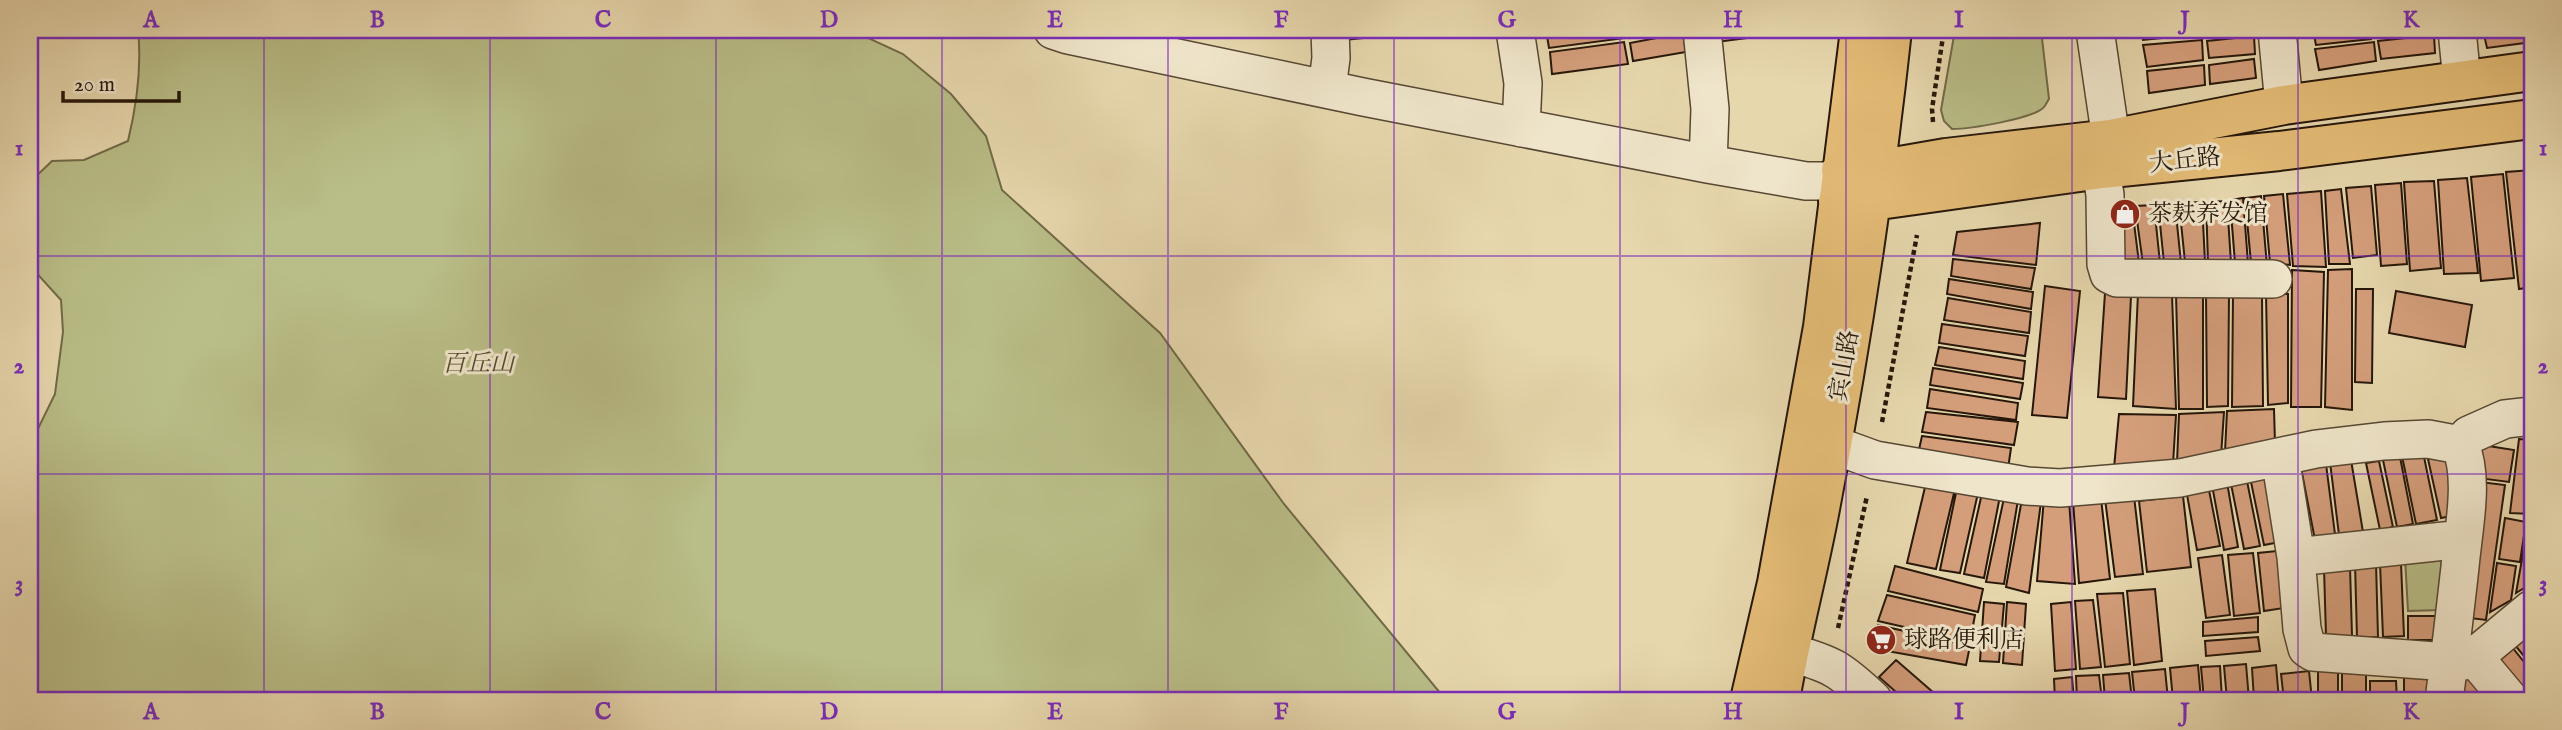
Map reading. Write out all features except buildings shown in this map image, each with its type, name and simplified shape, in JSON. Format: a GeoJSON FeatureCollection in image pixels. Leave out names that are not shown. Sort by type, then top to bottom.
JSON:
{"type":"FeatureCollection","features":[{"type":"Feature","properties":{"kind":"main road","name":"宾山路"},"geometry":{"type":"LineString","coordinates":[[1780,700],[1831,444],[1854,185],[1860,30]]}},
{"type":"Feature","properties":{"kind":"main road","name":"宾山路"},"geometry":{"type":"LineString","coordinates":[[1750,700],[1777,583],[1806,430],[1834,252],[1854,185],[1892,30]]}},
{"type":"Feature","properties":{"kind":"main road","name":"大丘路"},"geometry":{"type":"LineString","coordinates":[[2106,154],[2284,104],[2532,71]]}},
{"type":"Feature","properties":{"kind":"main road","name":"大丘路"},"geometry":{"type":"LineString","coordinates":[[1854,185],[2106,154],[2279,151],[2532,119]]}},
{"type":"Feature","properties":{"kind":"street"},"geometry":{"type":"LineString","coordinates":[[1053,30],[1132,40],[1327,89],[1521,128],[1806,181],[1854,185]]}},
{"type":"Feature","properties":{"kind":"street"},"geometry":{"type":"LineString","coordinates":[[1327,89],[1331,58],[1329,30]]}},
{"type":"Feature","properties":{"kind":"street"},"geometry":{"type":"LineString","coordinates":[[1515,30],[1523,83],[1521,128]]}},
{"type":"Feature","properties":{"kind":"street"},"geometry":{"type":"LineString","coordinates":[[1702,30],[1710,109],[1708,164]]}},
{"type":"Feature","properties":{"kind":"street"},"geometry":{"type":"LineString","coordinates":[[2095,30],[2106,154],[2106,264],[2109,274],[2117,278],[2273,279]]}},
{"type":"Feature","properties":{"kind":"street"},"geometry":{"type":"LineString","coordinates":[[2277,30],[2284,104]]}},
{"type":"Feature","properties":{"kind":"street"},"geometry":{"type":"LineString","coordinates":[[2457,30],[2462,80]]}},
{"type":"Feature","properties":{"kind":"street"},"geometry":{"type":"LineString","coordinates":[[2460,444],[2469,435],[2523,412]]}},
{"type":"Feature","properties":{"kind":"street"},"geometry":{"type":"LineString","coordinates":[[1831,444],[1875,460],[2027,486],[2060,488],[2180,478],[2316,449],[2384,441],[2428,439],[2460,444]]}},
{"type":"Feature","properties":{"kind":"street"},"geometry":{"type":"LineString","coordinates":[[2444,700],[2462,660],[2466,473],[2465,455],[2460,444]]}},
{"type":"Feature","properties":{"kind":"street"},"geometry":{"type":"LineString","coordinates":[[2280,457],[2296,557],[2302,628],[2307,648],[2320,653],[2462,660],[2510,700]]}},
{"type":"Feature","properties":{"kind":"street"},"geometry":{"type":"LineString","coordinates":[[2296,557],[2463,540]]}},
{"type":"Feature","properties":{"kind":"street"},"geometry":{"type":"LineString","coordinates":[[2462,660],[2532,609]]}},
{"type":"Feature","properties":{"kind":"street"},"geometry":{"type":"LineString","coordinates":[[1788,652],[1830,664],[1873,700]]}},
{"type":"Feature","properties":{"kind":"path"},"geometry":{"type":"LineString","coordinates":[[1830,664],[1875,460],[1919,230]]}},
{"type":"Feature","properties":{"kind":"green space","name":"百丘山"},"geometry":{"type":"Polygon","coordinates":[[[138,30],[851,30],[903,54],[951,94],[986,136],[1002,190],[1160,333],[1284,504],[1446,700],[30,700],[30,445],[55,394],[63,332],[61,300],[30,262],[30,182],[52,161],[84,160],[128,141],[138,86],[138,30]]]}},
{"type":"Feature","properties":{"kind":"green space"},"geometry":{"type":"Polygon","coordinates":[[[1955,30],[2041,30],[2049,99],[2044,107],[2014,119],[1952,129],[1944,121],[1941,110],[1955,30]]]}},
{"type":"Feature","properties":{"kind":"green space"},"geometry":{"type":"Polygon","coordinates":[[[2204,30],[2258,30],[2258,31],[2205,36],[2204,30]]]}},
{"type":"Feature","properties":{"kind":"green space"},"geometry":{"type":"Polygon","coordinates":[[[2441,557],[2442,610],[2408,611],[2405,558],[2441,557]]]}},
{"type":"Feature","properties":{"kind":"place","name":"茶麸养发馆"},"geometry":{"type":"Point","coordinates":[2125,214]}},
{"type":"Feature","properties":{"kind":"place","name":"球路便利店"},"geometry":{"type":"Point","coordinates":[1881,640]}}]}
